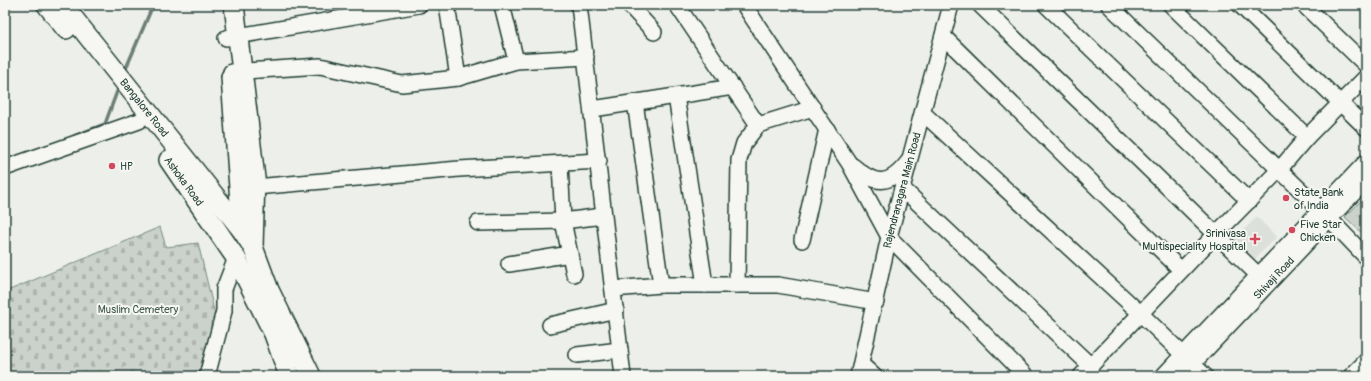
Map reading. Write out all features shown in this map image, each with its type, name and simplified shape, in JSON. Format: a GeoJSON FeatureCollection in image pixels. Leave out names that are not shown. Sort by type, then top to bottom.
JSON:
{"type":"FeatureCollection","features":[{"type":"Feature","properties":{"kind":"main road","name":"Ashoka Road"},"geometry":{"type":"LineString","coordinates":[[48,5],[119,86],[139,121],[180,173],[236,258],[274,334],[289,376]]}},
{"type":"Feature","properties":{"kind":"main road","name":"Bangalore Road"},"geometry":{"type":"LineString","coordinates":[[63,5],[119,86],[242,230],[253,247],[269,290],[311,376]]}},
{"type":"Feature","properties":{"kind":"main road","name":"Bangalore Road"},"geometry":{"type":"LineString","coordinates":[[222,5],[231,37],[255,188],[253,247]]}},
{"type":"Feature","properties":{"kind":"main road","name":"Bangalore Road"},"geometry":{"type":"LineString","coordinates":[[231,37],[234,5]]}},
{"type":"Feature","properties":{"kind":"main road","name":"Bangalore Road"},"geometry":{"type":"LineString","coordinates":[[237,72],[242,230]]}},
{"type":"Feature","properties":{"kind":"street"},"geometry":{"type":"LineString","coordinates":[[231,37],[419,5]]}},
{"type":"Feature","properties":{"kind":"street"},"geometry":{"type":"LineString","coordinates":[[447,5],[458,78]]}},
{"type":"Feature","properties":{"kind":"street"},"geometry":{"type":"LineString","coordinates":[[502,5],[516,61]]}},
{"type":"Feature","properties":{"kind":"street"},"geometry":{"type":"LineString","coordinates":[[579,5],[593,109],[603,216],[616,310],[623,376]]}},
{"type":"Feature","properties":{"kind":"street"},"geometry":{"type":"LineString","coordinates":[[629,5],[654,32]]}},
{"type":"Feature","properties":{"kind":"street"},"geometry":{"type":"LineString","coordinates":[[677,5],[758,125]]}},
{"type":"Feature","properties":{"kind":"street"},"geometry":{"type":"LineString","coordinates":[[744,5],[849,163],[889,237],[1026,376]]}},
{"type":"Feature","properties":{"kind":"street","name":"Rajendranagara Main Road"},"geometry":{"type":"LineString","coordinates":[[860,370],[889,237],[952,5]]}},
{"type":"Feature","properties":{"kind":"street"},"geometry":{"type":"LineString","coordinates":[[980,5],[1259,276]]}},
{"type":"Feature","properties":{"kind":"street"},"geometry":{"type":"LineString","coordinates":[[1046,5],[1249,201]]}},
{"type":"Feature","properties":{"kind":"street"},"geometry":{"type":"LineString","coordinates":[[1109,5],[1326,215],[1366,257]]}},
{"type":"Feature","properties":{"kind":"street"},"geometry":{"type":"LineString","coordinates":[[1171,5],[1307,137]]}},
{"type":"Feature","properties":{"kind":"street"},"geometry":{"type":"LineString","coordinates":[[1240,5],[1366,128]]}},
{"type":"Feature","properties":{"kind":"street"},"geometry":{"type":"LineString","coordinates":[[1304,5],[1366,65]]}},
{"type":"Feature","properties":{"kind":"street"},"geometry":{"type":"LineString","coordinates":[[943,36],[1181,270]]}},
{"type":"Feature","properties":{"kind":"street"},"geometry":{"type":"LineString","coordinates":[[237,72],[320,66],[402,84],[458,78],[516,61],[586,57]]}},
{"type":"Feature","properties":{"kind":"street"},"geometry":{"type":"LineString","coordinates":[[902,188],[1086,371],[1181,270],[1279,170],[1307,137],[1366,77]]}},
{"type":"Feature","properties":{"kind":"street"},"geometry":{"type":"LineString","coordinates":[[593,109],[732,87]]}},
{"type":"Feature","properties":{"kind":"street"},"geometry":{"type":"LineString","coordinates":[[676,96],[705,285]]}},
{"type":"Feature","properties":{"kind":"street"},"geometry":{"type":"LineString","coordinates":[[635,102],[661,285]]}},
{"type":"Feature","properties":{"kind":"street"},"geometry":{"type":"LineString","coordinates":[[738,285],[739,160],[744,143],[758,125],[813,108]]}},
{"type":"Feature","properties":{"kind":"street"},"geometry":{"type":"LineString","coordinates":[[923,112],[1140,313],[1205,376]]}},
{"type":"Feature","properties":{"kind":"street"},"geometry":{"type":"LineString","coordinates":[[5,168],[139,121]]}},
{"type":"Feature","properties":{"kind":"street"},"geometry":{"type":"LineString","coordinates":[[802,240],[827,129]]}},
{"type":"Feature","properties":{"kind":"street"},"geometry":{"type":"LineString","coordinates":[[849,163],[866,177],[878,181],[891,180],[899,173],[910,159]]}},
{"type":"Feature","properties":{"kind":"street"},"geometry":{"type":"LineString","coordinates":[[255,188],[459,169],[598,161]]}},
{"type":"Feature","properties":{"kind":"street"},"geometry":{"type":"LineString","coordinates":[[1163,376],[1188,359],[1259,276],[1326,215],[1366,162]]}},
{"type":"Feature","properties":{"kind":"street"},"geometry":{"type":"LineString","coordinates":[[560,164],[563,221],[574,274]]}},
{"type":"Feature","properties":{"kind":"street","name":"Shivaji Road"},"geometry":{"type":"LineString","coordinates":[[1181,376],[1188,359],[1326,215],[1366,180]]}},
{"type":"Feature","properties":{"kind":"street"},"geometry":{"type":"LineString","coordinates":[[478,223],[563,221],[603,216]]}},
{"type":"Feature","properties":{"kind":"street"},"geometry":{"type":"LineString","coordinates":[[510,264],[570,254]]}},
{"type":"Feature","properties":{"kind":"street"},"geometry":{"type":"LineString","coordinates":[[207,376],[224,311],[224,289],[236,258]]}},
{"type":"Feature","properties":{"kind":"street"},"geometry":{"type":"LineString","coordinates":[[613,289],[661,285],[778,285],[876,302]]}},
{"type":"Feature","properties":{"kind":"street"},"geometry":{"type":"LineString","coordinates":[[550,325],[616,310]]}},
{"type":"Feature","properties":{"kind":"street"},"geometry":{"type":"LineString","coordinates":[[577,355],[620,350]]}},
{"type":"Feature","properties":{"kind":"street"},"geometry":{"type":"LineString","coordinates":[[1351,376],[1366,361]]}},
{"type":"Feature","properties":{"kind":"street"},"geometry":{"type":"LineString","coordinates":[[860,370],[874,376]]}},
{"type":"Feature","properties":{"kind":"shaded area","name":"Srinivasa Multispeciality Hospital"},"geometry":{"type":"Polygon","coordinates":[[[1257,217],[1277,237],[1254,260],[1233,240],[1257,217]]]}},
{"type":"Feature","properties":{"kind":"green space"},"geometry":{"type":"Polygon","coordinates":[[[1366,196],[1366,237],[1345,217],[1366,196]]]}},
{"type":"Feature","properties":{"kind":"green space","name":"Muslim Cemetery"},"geometry":{"type":"Polygon","coordinates":[[[160,227],[166,247],[198,243],[215,315],[198,376],[5,376],[5,292],[160,227]]]}},
{"type":"Feature","properties":{"kind":"waterway"},"geometry":{"type":"LineString","coordinates":[[124,73],[153,5]]}},
{"type":"Feature","properties":{"kind":"waterway"},"geometry":{"type":"LineString","coordinates":[[74,136],[105,124],[119,86]]}},
{"type":"Feature","properties":{"kind":"place","name":"HP"},"geometry":{"type":"Point","coordinates":[112,166]}},
{"type":"Feature","properties":{"kind":"place","name":"State Bank of India"},"geometry":{"type":"Point","coordinates":[1286,198]}},
{"type":"Feature","properties":{"kind":"place","name":"Five Star Chicken"},"geometry":{"type":"Point","coordinates":[1292,230]}},
{"type":"Feature","properties":{"kind":"place","name":"Srinivasa Multispeciality Hospital"},"geometry":{"type":"Point","coordinates":[1255,239]}}]}
